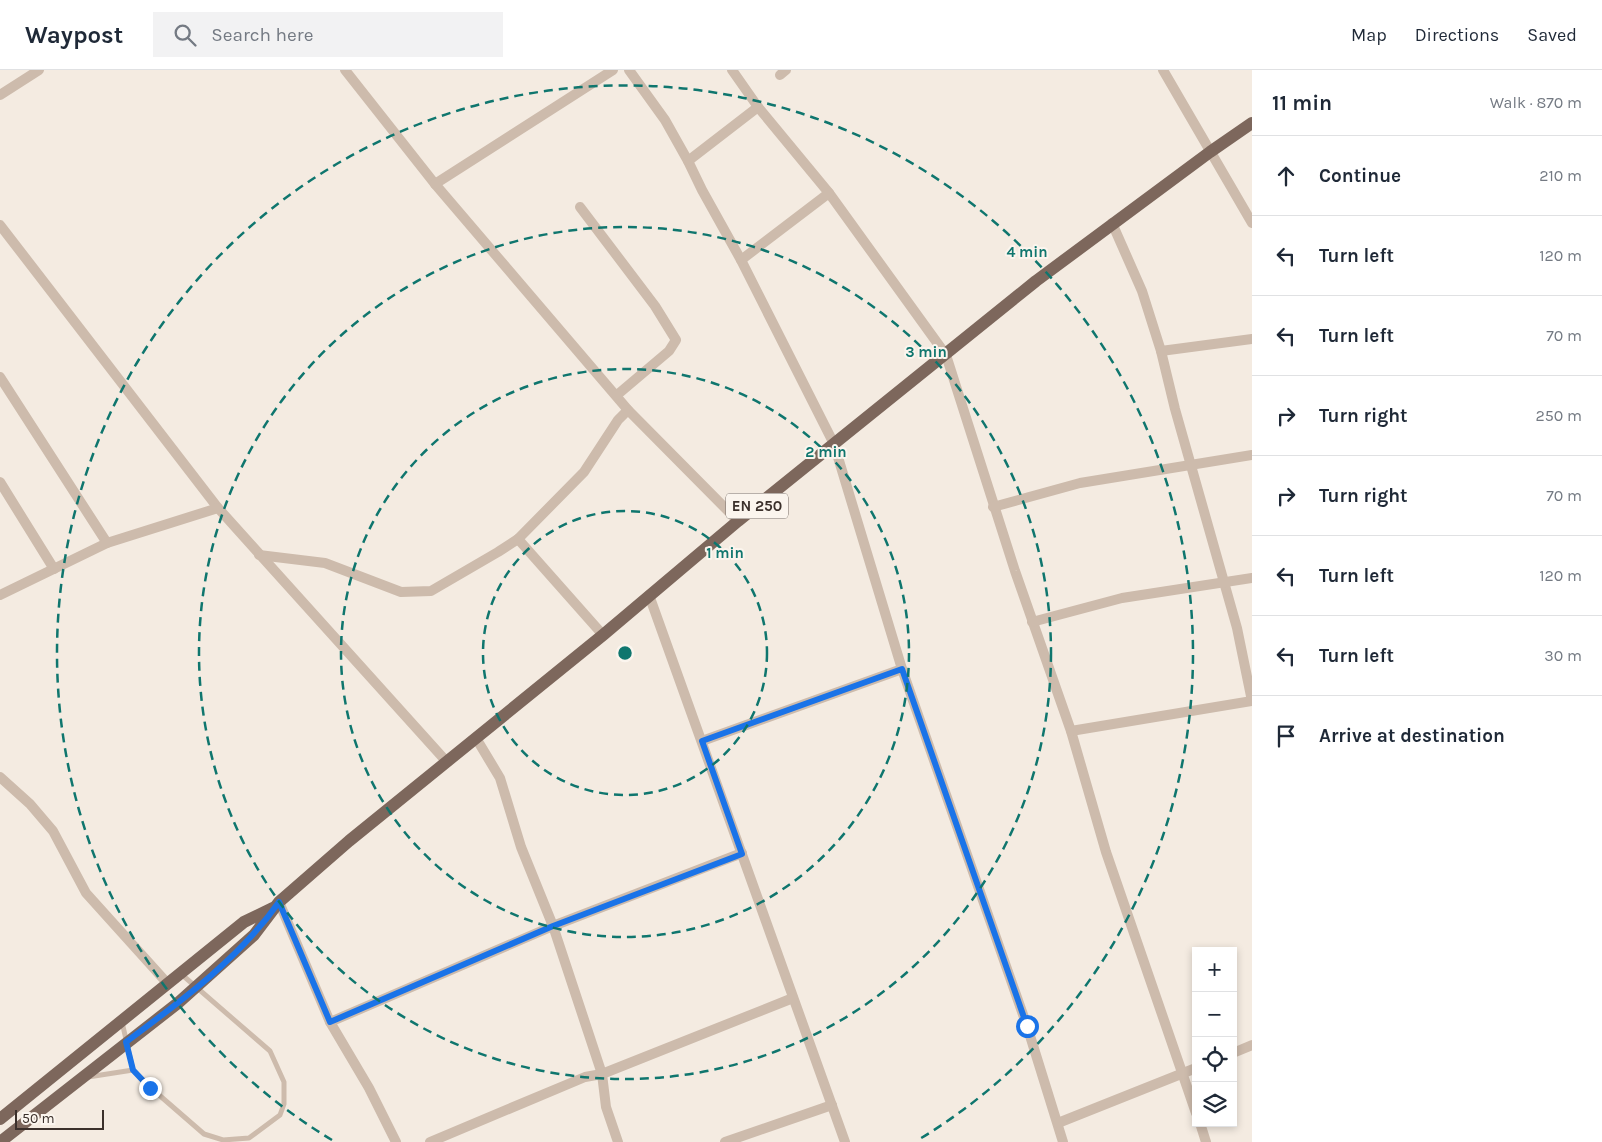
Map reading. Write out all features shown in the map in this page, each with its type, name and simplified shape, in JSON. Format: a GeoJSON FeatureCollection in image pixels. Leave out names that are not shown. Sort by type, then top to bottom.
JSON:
{"type":"FeatureCollection","features":[{"type":"Feature","properties":{"kind":"main road","name":"EN 250"},"geometry":{"type":"LineString","coordinates":[[0,1119],[244,922],[277,904],[446,761],[603,635],[738,521],[946,355],[1014,298],[1112,223],[1252,124]]}},
{"type":"Feature","properties":{"kind":"main road","name":"EN 250"},"geometry":{"type":"LineString","coordinates":[[0,1142],[196,986],[254,935],[277,904]]}},
{"type":"Feature","properties":{"kind":"street"},"geometry":{"type":"LineString","coordinates":[[0,95],[40,70]]}},
{"type":"Feature","properties":{"kind":"street"},"geometry":{"type":"LineString","coordinates":[[345,70],[435,184],[628,410],[738,521]]}},
{"type":"Feature","properties":{"kind":"street"},"geometry":{"type":"LineString","coordinates":[[435,184],[613,70]]}},
{"type":"Feature","properties":{"kind":"street"},"geometry":{"type":"LineString","coordinates":[[629,70],[665,120],[688,161],[741,260],[834,444],[902,669],[977,880],[1058,1124],[1062,1142]]}},
{"type":"Feature","properties":{"kind":"street"},"geometry":{"type":"LineString","coordinates":[[732,70],[758,106],[829,193],[946,355],[993,507],[1071,731],[1106,852],[1192,1101]]}},
{"type":"Feature","properties":{"kind":"street"},"geometry":{"type":"LineString","coordinates":[[1163,70],[1252,223]]}},
{"type":"Feature","properties":{"kind":"street"},"geometry":{"type":"LineString","coordinates":[[688,161],[758,106]]}},
{"type":"Feature","properties":{"kind":"street"},"geometry":{"type":"LineString","coordinates":[[741,260],[829,193]]}},
{"type":"Feature","properties":{"kind":"street"},"geometry":{"type":"LineString","coordinates":[[580,207],[655,306],[676,340],[670,350],[617,395]]}},
{"type":"Feature","properties":{"kind":"street"},"geometry":{"type":"LineString","coordinates":[[1071,731],[1252,701],[1237,628],[1161,351],[1142,291],[1112,223]]}},
{"type":"Feature","properties":{"kind":"street"},"geometry":{"type":"LineString","coordinates":[[0,225],[218,508],[446,761]]}},
{"type":"Feature","properties":{"kind":"street"},"geometry":{"type":"LineString","coordinates":[[1161,351],[1252,339]]}},
{"type":"Feature","properties":{"kind":"street"},"geometry":{"type":"LineString","coordinates":[[0,377],[107,543]]}},
{"type":"Feature","properties":{"kind":"street"},"geometry":{"type":"LineString","coordinates":[[259,555],[325,563],[401,592],[431,591],[518,539],[584,472],[618,420],[628,410]]}},
{"type":"Feature","properties":{"kind":"street"},"geometry":{"type":"LineString","coordinates":[[993,507],[1080,483],[1252,455]]}},
{"type":"Feature","properties":{"kind":"street"},"geometry":{"type":"LineString","coordinates":[[0,482],[54,569]]}},
{"type":"Feature","properties":{"kind":"street"},"geometry":{"type":"LineString","coordinates":[[1,591],[54,569],[107,543],[218,508]]}},
{"type":"Feature","properties":{"kind":"street"},"geometry":{"type":"LineString","coordinates":[[518,539],[603,635]]}},
{"type":"Feature","properties":{"kind":"street"},"geometry":{"type":"LineString","coordinates":[[1032,622],[1122,598],[1252,578]]}},
{"type":"Feature","properties":{"kind":"street"},"geometry":{"type":"LineString","coordinates":[[649,595],[845,1142]]}},
{"type":"Feature","properties":{"kind":"street"},"geometry":{"type":"LineString","coordinates":[[702,741],[902,669]]}},
{"type":"Feature","properties":{"kind":"street"},"geometry":{"type":"LineString","coordinates":[[476,738],[500,778],[521,847],[553,926],[602,1074],[606,1107],[618,1142]]}},
{"type":"Feature","properties":{"kind":"street"},"geometry":{"type":"LineString","coordinates":[[0,777],[30,804],[53,832],[86,893],[168,984]]}},
{"type":"Feature","properties":{"kind":"street"},"geometry":{"type":"LineString","coordinates":[[330,1022],[553,926],[742,854]]}},
{"type":"Feature","properties":{"kind":"street"},"geometry":{"type":"LineString","coordinates":[[277,904],[330,1022],[369,1088],[396,1142]]}},
{"type":"Feature","properties":{"kind":"street"},"geometry":{"type":"LineString","coordinates":[[430,1142],[585,1077],[602,1074],[793,998]]}},
{"type":"Feature","properties":{"kind":"street"},"geometry":{"type":"LineString","coordinates":[[1237,1051],[1252,1045]]}},
{"type":"Feature","properties":{"kind":"street"},"geometry":{"type":"LineString","coordinates":[[1058,1124],[1192,1070]]}},
{"type":"Feature","properties":{"kind":"street"},"geometry":{"type":"LineString","coordinates":[[725,1142],[832,1105]]}},
{"type":"Feature","properties":{"kind":"street"},"geometry":{"type":"LineString","coordinates":[[1201,1127],[1206,1142]]}},
{"type":"Feature","properties":{"kind":"lane"},"geometry":{"type":"LineString","coordinates":[[122,1021],[133,1070],[150,1088],[204,1134],[223,1140],[250,1138],[280,1115],[284,1104],[284,1082],[270,1051],[180,973]]}},
{"type":"Feature","properties":{"kind":"lane"},"geometry":{"type":"LineString","coordinates":[[83,1077],[133,1070]]}},
{"type":"Feature","properties":{"kind":"route"},"geometry":{"type":"LineString","coordinates":[[150,1088],[133,1070],[126,1042],[178,1003],[254,935],[279,902],[296,946],[330,1022],[553,926],[742,854],[702,741],[902,669],[1027,1026]]}}]}
